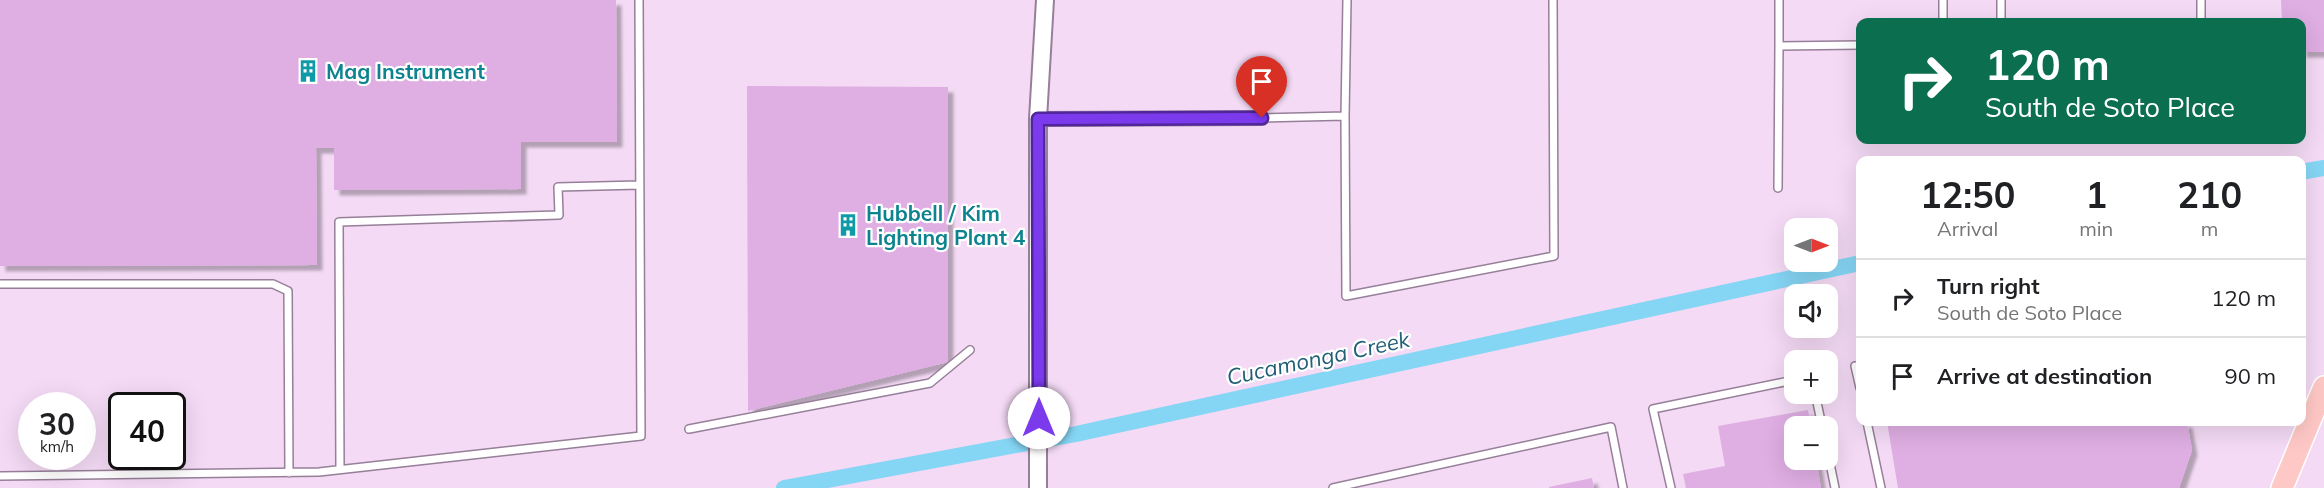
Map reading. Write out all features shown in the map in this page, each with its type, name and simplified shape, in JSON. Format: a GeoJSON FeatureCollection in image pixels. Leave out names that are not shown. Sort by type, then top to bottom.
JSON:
{"type":"FeatureCollection","features":[{"type":"Feature","properties":{"kind":"main road"},"geometry":{"type":"LineString","coordinates":[[2282,488],[2324,387]]}},
{"type":"Feature","properties":{"kind":"street"},"geometry":{"type":"LineString","coordinates":[[1038,488],[1038,119],[1046,0]]}},
{"type":"Feature","properties":{"kind":"street"},"geometry":{"type":"LineString","coordinates":[[1038,119],[1262,118]]}},
{"type":"Feature","properties":{"kind":"lane"},"geometry":{"type":"LineString","coordinates":[[0,476],[289,473],[641,436],[639,0]]}},
{"type":"Feature","properties":{"kind":"lane"},"geometry":{"type":"LineString","coordinates":[[1347,0],[1346,296],[1554,256],[1553,0]]}},
{"type":"Feature","properties":{"kind":"lane"},"geometry":{"type":"LineString","coordinates":[[1778,188],[1779,0]]}},
{"type":"Feature","properties":{"kind":"lane"},"geometry":{"type":"LineString","coordinates":[[1943,0],[1943,18]]}},
{"type":"Feature","properties":{"kind":"lane"},"geometry":{"type":"LineString","coordinates":[[2001,0],[2001,18]]}},
{"type":"Feature","properties":{"kind":"lane"},"geometry":{"type":"LineString","coordinates":[[2201,0],[2201,18]]}},
{"type":"Feature","properties":{"kind":"lane"},"geometry":{"type":"LineString","coordinates":[[1779,46],[1856,45]]}},
{"type":"Feature","properties":{"kind":"lane"},"geometry":{"type":"LineString","coordinates":[[1262,118],[1345,116]]}},
{"type":"Feature","properties":{"kind":"lane"},"geometry":{"type":"LineString","coordinates":[[340,469],[339,222],[559,215],[558,187],[639,185]]}},
{"type":"Feature","properties":{"kind":"lane"},"geometry":{"type":"LineString","coordinates":[[0,284],[273,284],[288,291],[289,473]]}},
{"type":"Feature","properties":{"kind":"lane"},"geometry":{"type":"LineString","coordinates":[[689,429],[930,383],[970,350]]}},
{"type":"Feature","properties":{"kind":"lane"},"geometry":{"type":"LineString","coordinates":[[1671,488],[1653,409],[1784,382]]}},
{"type":"Feature","properties":{"kind":"lane"},"geometry":{"type":"LineString","coordinates":[[1868,426],[1881,488]]}},
{"type":"Feature","properties":{"kind":"lane"},"geometry":{"type":"LineString","coordinates":[[1333,488],[1611,427],[1623,488]]}},
{"type":"Feature","properties":{"kind":"lane"},"geometry":{"type":"LineString","coordinates":[[1831,470],[1835,488]]}},
{"type":"Feature","properties":{"kind":"building","name":"Mag Instrument"},"geometry":{"type":"Polygon","coordinates":[[[0,0],[616,0],[617,142],[521,142],[521,189],[334,190],[334,148],[316,148],[317,265],[0,266],[0,0]]]}},
{"type":"Feature","properties":{"kind":"building"},"geometry":{"type":"Polygon","coordinates":[[[2281,0],[2324,0],[2324,52],[2306,52],[2306,18],[2282,18],[2281,0]]]}},
{"type":"Feature","properties":{"kind":"building","name":"Hubbell / Kim Lighting Plant 4"},"geometry":{"type":"Polygon","coordinates":[[[747,86],[948,87],[948,362],[748,411],[747,86]]]}},
{"type":"Feature","properties":{"kind":"building"},"geometry":{"type":"Polygon","coordinates":[[[1808,410],[1809,416],[1784,416],[1784,470],[1818,470],[1821,488],[1686,488],[1683,474],[1725,466],[1718,426],[1808,410]]]}},
{"type":"Feature","properties":{"kind":"building"},"geometry":{"type":"Polygon","coordinates":[[[1888,426],[2188,426],[2192,450],[2179,488],[1898,488],[1888,426]]]}},
{"type":"Feature","properties":{"kind":"building"},"geometry":{"type":"Polygon","coordinates":[[[1592,478],[1594,488],[1549,488],[1549,487],[1592,478]]]}},
{"type":"Feature","properties":{"kind":"waterway","name":"Cucamonga Creek"},"geometry":{"type":"LineString","coordinates":[[2306,171],[2324,168]]}},
{"type":"Feature","properties":{"kind":"waterway","name":"Cucamonga Creek"},"geometry":{"type":"LineString","coordinates":[[784,488],[1076,434],[1856,264]]}},
{"type":"Feature","properties":{"kind":"place","name":"Mag Instrument"},"geometry":{"type":"Point","coordinates":[308,71]}},
{"type":"Feature","properties":{"kind":"place","name":"Hubbell / Kim Lighting Plant 4"},"geometry":{"type":"Point","coordinates":[848,225]}},
{"type":"Feature","properties":{"kind":"route"},"geometry":{"type":"LineString","coordinates":[[1039,418],[1038,119],[1262,118]]}}]}
